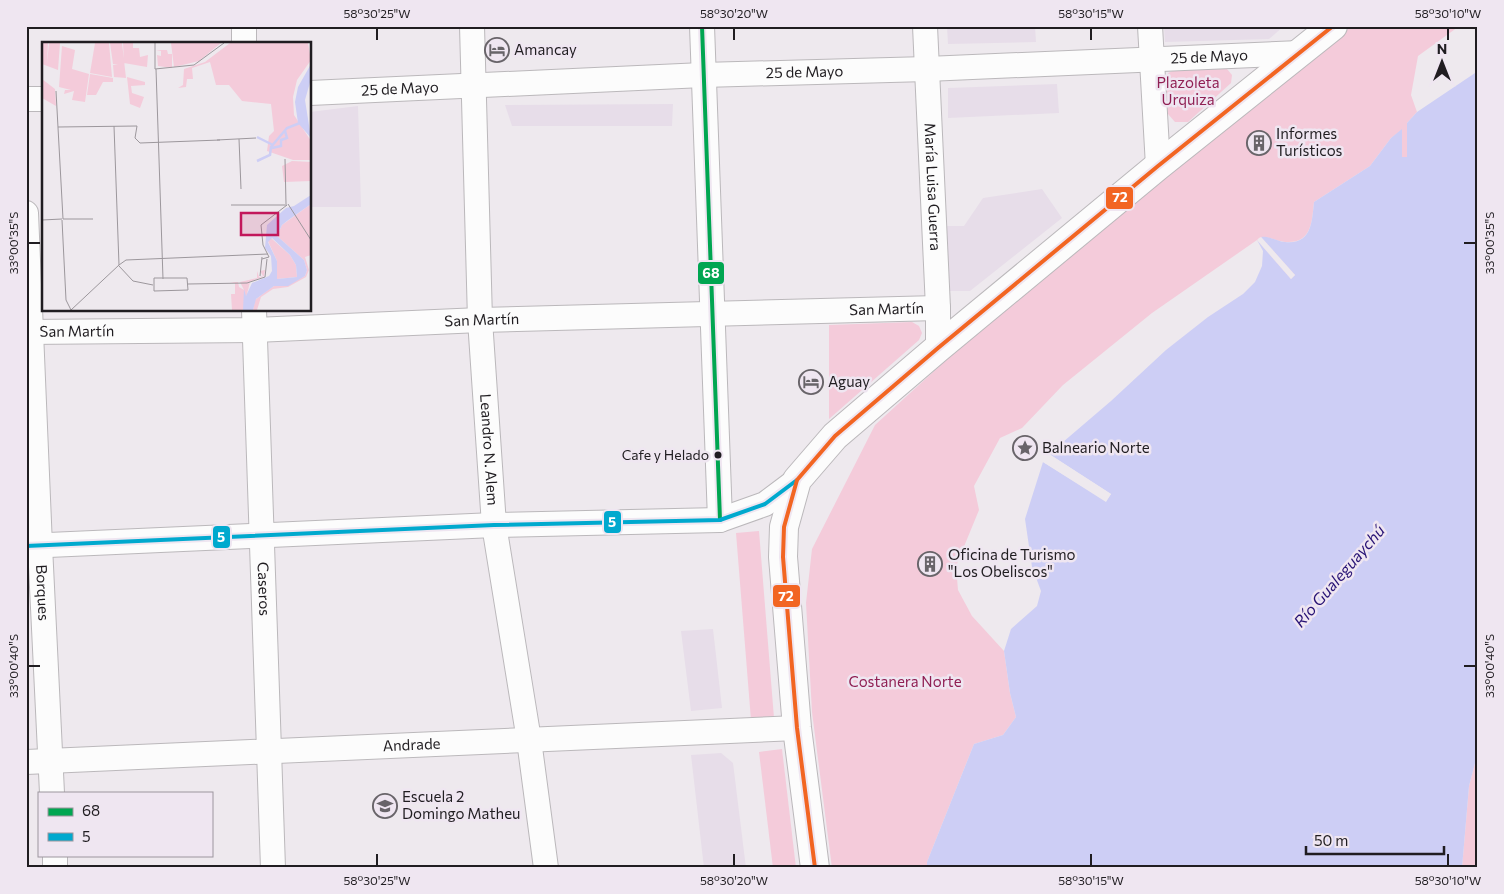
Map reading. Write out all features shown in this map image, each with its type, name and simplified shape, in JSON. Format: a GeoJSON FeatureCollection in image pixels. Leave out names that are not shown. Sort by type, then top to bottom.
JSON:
{"type":"FeatureCollection","features":[{"type":"Feature","properties":{"kind":"main road"},"geometry":{"type":"LineString","coordinates":[[815,868],[797,728],[783,557],[784,527],[797,480],[835,436],[938,348],[1158,166],[1333,26]]}},
{"type":"Feature","properties":{"kind":"street"},"geometry":{"type":"LineString","coordinates":[[244,26],[244,42]]}},
{"type":"Feature","properties":{"kind":"street","name":"Leandro N. Alem"},"geometry":{"type":"LineString","coordinates":[[472,26],[480,320],[494,524],[529,740],[546,868]]}},
{"type":"Feature","properties":{"kind":"street"},"geometry":{"type":"LineString","coordinates":[[702,26],[720,520]]}},
{"type":"Feature","properties":{"kind":"street","name":"María Luisa Guerra"},"geometry":{"type":"LineString","coordinates":[[925,26],[938,308],[938,348]]}},
{"type":"Feature","properties":{"kind":"street"},"geometry":{"type":"LineString","coordinates":[[1150,26],[1158,166]]}},
{"type":"Feature","properties":{"kind":"street","name":"25 de Mayo"},"geometry":{"type":"LineString","coordinates":[[311,93],[704,75],[927,69],[1300,53]]}},
{"type":"Feature","properties":{"kind":"street"},"geometry":{"type":"LineString","coordinates":[[26,99],[42,99]]}},
{"type":"Feature","properties":{"kind":"street","name":"Borques"},"geometry":{"type":"LineString","coordinates":[[26,213],[33,546],[52,792]]}},
{"type":"Feature","properties":{"kind":"street","name":"San Martín"},"geometry":{"type":"LineString","coordinates":[[29,332],[254,320],[480,320],[938,308]]}},
{"type":"Feature","properties":{"kind":"street","name":"Caseros"},"geometry":{"type":"LineString","coordinates":[[254,320],[273,868]]}},
{"type":"Feature","properties":{"kind":"street"},"geometry":{"type":"LineString","coordinates":[[33,546],[494,524],[720,520],[765,504],[797,480]]}},
{"type":"Feature","properties":{"kind":"street","name":"Andrade"},"geometry":{"type":"LineString","coordinates":[[26,762],[797,728]]}},
{"type":"Feature","properties":{"kind":"shaded area"},"geometry":{"type":"Polygon","coordinates":[[[947,26],[1035,26],[1036,42],[948,44],[947,26]]]}},
{"type":"Feature","properties":{"kind":"shaded area"},"geometry":{"type":"Polygon","coordinates":[[[1164,26],[1284,26],[1269,39],[1165,42],[1164,26]]]}},
{"type":"Feature","properties":{"kind":"shaded area"},"geometry":{"type":"Polygon","coordinates":[[[1057,84],[1059,113],[948,118],[948,88],[1057,84]]]}},
{"type":"Feature","properties":{"kind":"shaded area"},"geometry":{"type":"Polygon","coordinates":[[[673,104],[672,126],[512,126],[505,105],[673,104]]]}},
{"type":"Feature","properties":{"kind":"shaded area"},"geometry":{"type":"Polygon","coordinates":[[[358,106],[361,207],[311,207],[311,112],[358,106]]]}},
{"type":"Feature","properties":{"kind":"shaded area"},"geometry":{"type":"Polygon","coordinates":[[[1042,189],[1062,218],[970,291],[950,291],[945,226],[964,226],[983,198],[1042,189]]]}},
{"type":"Feature","properties":{"kind":"shaded area"},"geometry":{"type":"Polygon","coordinates":[[[713,629],[722,708],[691,711],[681,631],[713,629]]]}},
{"type":"Feature","properties":{"kind":"shaded area"},"geometry":{"type":"Polygon","coordinates":[[[721,753],[733,763],[746,868],[704,868],[691,755],[721,753]]]}},
{"type":"Feature","properties":{"kind":"green space","name":"Costanera Norte"},"geometry":{"type":"Polygon","coordinates":[[[1352,26],[1466,26],[1458,27],[1418,56],[1411,95],[1417,112],[1407,123],[1407,157],[1402,157],[1402,130],[1391,138],[1370,166],[1314,202],[1309,230],[1301,239],[1294,242],[1285,242],[1261,237],[1295,275],[1291,279],[1257,240],[1152,313],[1063,385],[1022,428],[1000,438],[974,486],[979,510],[956,566],[958,590],[972,616],[1004,651],[1010,693],[1016,717],[1003,735],[974,744],[927,862],[927,868],[832,868],[812,712],[806,603],[812,549],[875,425],[1032,282],[1352,26]]]}},
{"type":"Feature","properties":{"kind":"green space","name":"Plazoleta Urquiza"},"geometry":{"type":"Polygon","coordinates":[[[1227,69],[1232,75],[1231,83],[1188,122],[1175,122],[1168,114],[1166,80],[1168,73],[1175,70],[1227,69]]]}},
{"type":"Feature","properties":{"kind":"green space"},"geometry":{"type":"Polygon","coordinates":[[[912,322],[919,326],[922,333],[919,340],[829,419],[829,325],[912,322]]]}},
{"type":"Feature","properties":{"kind":"green space"},"geometry":{"type":"Polygon","coordinates":[[[759,531],[774,718],[751,720],[736,533],[759,531]]]}},
{"type":"Feature","properties":{"kind":"green space"},"geometry":{"type":"Polygon","coordinates":[[[782,749],[796,868],[773,868],[759,752],[782,749]]]}},
{"type":"Feature","properties":{"kind":"green space"},"geometry":{"type":"Polygon","coordinates":[[[1478,752],[1478,868],[1462,868],[1469,786],[1478,752]]]}},
{"type":"Feature","properties":{"kind":"water","name":"Río Gualeguaychú"},"geometry":{"type":"Polygon","coordinates":[[[1478,71],[1478,752],[1469,786],[1462,868],[927,868],[927,862],[974,744],[1003,735],[1016,717],[1010,693],[1004,651],[1011,629],[1037,606],[1041,591],[1032,567],[1025,519],[1043,462],[1106,501],[1111,494],[1049,454],[1111,401],[1166,350],[1208,317],[1243,294],[1255,282],[1262,266],[1263,251],[1257,240],[1291,279],[1295,275],[1261,237],[1285,242],[1301,240],[1309,230],[1314,202],[1370,166],[1391,138],[1402,129],[1402,157],[1407,157],[1407,123],[1417,112],[1478,71]]]}},
{"type":"Feature","properties":{"kind":"pier"},"geometry":{"type":"Polygon","coordinates":[[[1261,237],[1295,275],[1291,279],[1257,240],[1261,237]]]}},
{"type":"Feature","properties":{"kind":"pier"},"geometry":{"type":"Polygon","coordinates":[[[1049,454],[1111,494],[1106,502],[1043,462],[1044,460],[1105,498],[1108,494],[1047,456],[1049,454]]]}},
{"type":"Feature","properties":{"kind":"transit line","name":"68"},"geometry":{"type":"LineString","coordinates":[[702,26],[720,520]]}},
{"type":"Feature","properties":{"kind":"transit line","name":"72"},"geometry":{"type":"LineString","coordinates":[[815,868],[797,728],[783,557],[784,527],[797,480],[835,436],[938,348],[1158,166],[1333,26]]}},
{"type":"Feature","properties":{"kind":"transit line","name":"5"},"geometry":{"type":"LineString","coordinates":[[26,546],[494,525],[720,520],[765,504],[797,480]]}},
{"type":"Feature","properties":{"kind":"place","name":"Amancay"},"geometry":{"type":"Point","coordinates":[497,50]}},
{"type":"Feature","properties":{"kind":"place","name":"Informes Turísticos"},"geometry":{"type":"Point","coordinates":[1259,143]}},
{"type":"Feature","properties":{"kind":"place","name":"Aguay"},"geometry":{"type":"Point","coordinates":[811,382]}},
{"type":"Feature","properties":{"kind":"place","name":"Balneario Norte"},"geometry":{"type":"Point","coordinates":[1025,448]}},
{"type":"Feature","properties":{"kind":"place","name":"Cafe y Helado"},"geometry":{"type":"Point","coordinates":[718,455]}},
{"type":"Feature","properties":{"kind":"place","name":"Oficina de Turismo \"Los Obeliscos\""},"geometry":{"type":"Point","coordinates":[930,564]}},
{"type":"Feature","properties":{"kind":"place","name":"Escuela 2 Domingo Matheu"},"geometry":{"type":"Point","coordinates":[385,806]}}]}
